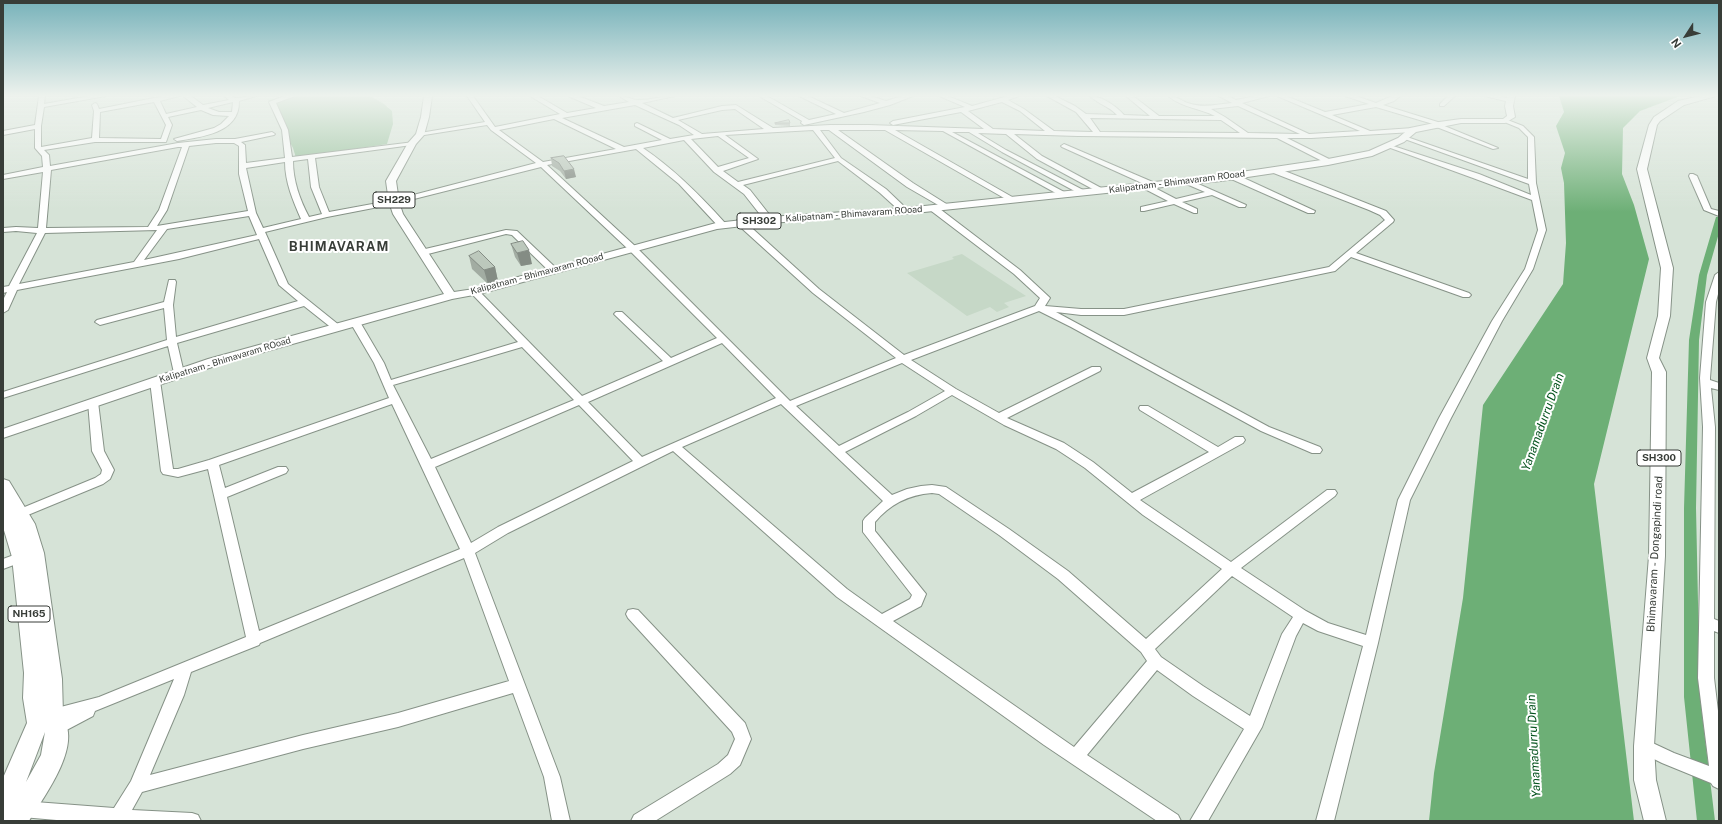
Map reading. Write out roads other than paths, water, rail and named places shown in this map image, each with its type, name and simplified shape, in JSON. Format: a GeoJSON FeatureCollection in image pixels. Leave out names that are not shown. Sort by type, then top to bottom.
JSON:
{"type":"FeatureCollection","features":[{"type":"Feature","properties":{"kind":"highway","name":"NH165"},"geometry":{"type":"LineString","coordinates":[[3,485],[10,521],[22,557],[35,673],[43,694],[50,726],[53,755],[47,770],[11,809]]}},
{"type":"Feature","properties":{"kind":"highway","name":"NH165"},"geometry":{"type":"LineString","coordinates":[[10,521],[26,524],[34,553],[43,612],[43,694]]}},
{"type":"Feature","properties":{"kind":"highway","name":"NH165"},"geometry":{"type":"LineString","coordinates":[[11,809],[24,755],[50,726]]}},
{"type":"Feature","properties":{"kind":"main road","name":"Kalipatnam - Bhimavaram ROoad"},"geometry":{"type":"LineString","coordinates":[[3,434],[179,373],[336,327],[451,296],[475,292],[632,248],[722,225],[740,222],[905,211],[1232,176],[1328,162],[1372,153],[1405,138],[1409,134]]}},
{"type":"Feature","properties":{"kind":"main road","name":"Bhimavaram - Dongapindi road"},"geometry":{"type":"LineString","coordinates":[[1651,134],[1642,169],[1654,210],[1667,268],[1664,316],[1653,358],[1659,372],[1659,465],[1656,556],[1644,746],[1646,780],[1655,821]]}},
{"type":"Feature","properties":{"kind":"main road","name":"SH229"},"geometry":{"type":"LineString","coordinates":[[420,135],[412,143],[391,180],[394,202],[398,214],[424,252],[451,296]]}},
{"type":"Feature","properties":{"kind":"street"},"geometry":{"type":"LineString","coordinates":[[3,310],[42,231],[47,169],[45,155],[38,148],[38,134]]}},
{"type":"Feature","properties":{"kind":"street"},"geometry":{"type":"LineString","coordinates":[[96,134],[96,140]]}},
{"type":"Feature","properties":{"kind":"street"},"geometry":{"type":"LineString","coordinates":[[163,144],[166,134]]}},
{"type":"Feature","properties":{"kind":"street"},"geometry":{"type":"LineString","coordinates":[[3,177],[163,144],[198,134]]}},
{"type":"Feature","properties":{"kind":"street"},"geometry":{"type":"LineString","coordinates":[[39,149],[96,140],[186,144],[235,141],[270,134]]}},
{"type":"Feature","properties":{"kind":"street"},"geometry":{"type":"LineString","coordinates":[[286,134],[289,172],[297,201],[306,220]]}},
{"type":"Feature","properties":{"kind":"street"},"geometry":{"type":"LineString","coordinates":[[420,135],[424,134]]}},
{"type":"Feature","properties":{"kind":"street"},"geometry":{"type":"LineString","coordinates":[[502,134],[542,164],[632,248],[785,403],[890,500]]}},
{"type":"Feature","properties":{"kind":"street"},"geometry":{"type":"LineString","coordinates":[[592,134],[622,149]]}},
{"type":"Feature","properties":{"kind":"street"},"geometry":{"type":"LineString","coordinates":[[656,134],[669,141]]}},
{"type":"Feature","properties":{"kind":"street"},"geometry":{"type":"LineString","coordinates":[[3,290],[179,256],[261,234],[327,214],[394,202],[542,164],[636,146],[715,134]]}},
{"type":"Feature","properties":{"kind":"street"},"geometry":{"type":"LineString","coordinates":[[717,170],[754,159],[720,134]]}},
{"type":"Feature","properties":{"kind":"street"},"geometry":{"type":"LineString","coordinates":[[820,134],[839,158],[883,191],[905,211]]}},
{"type":"Feature","properties":{"kind":"street"},"geometry":{"type":"LineString","coordinates":[[840,134],[910,185],[945,207]]}},
{"type":"Feature","properties":{"kind":"street"},"geometry":{"type":"LineString","coordinates":[[898,134],[1011,200]]}},
{"type":"Feature","properties":{"kind":"street"},"geometry":{"type":"LineString","coordinates":[[950,134],[1063,195]]}},
{"type":"Feature","properties":{"kind":"street"},"geometry":{"type":"LineString","coordinates":[[977,134],[1004,151],[1082,193]]}},
{"type":"Feature","properties":{"kind":"street"},"geometry":{"type":"LineString","coordinates":[[1010,134],[1018,143],[1029,151],[1100,191]]}},
{"type":"Feature","properties":{"kind":"street"},"geometry":{"type":"LineString","coordinates":[[1165,134],[1311,136],[1341,134]]}},
{"type":"Feature","properties":{"kind":"street"},"geometry":{"type":"LineString","coordinates":[[1461,134],[1495,148]]}},
{"type":"Feature","properties":{"kind":"street"},"geometry":{"type":"LineString","coordinates":[[1325,821],[1371,643],[1404,500],[1489,335],[1529,269],[1542,230],[1532,183],[1531,138],[1527,134]]}},
{"type":"Feature","properties":{"kind":"street"},"geometry":{"type":"LineString","coordinates":[[1276,135],[1328,162]]}},
{"type":"Feature","properties":{"kind":"street"},"geometry":{"type":"LineString","coordinates":[[686,138],[717,170],[747,192],[769,220]]}},
{"type":"Feature","properties":{"kind":"street"},"geometry":{"type":"LineString","coordinates":[[1405,138],[1532,183]]}},
{"type":"Feature","properties":{"kind":"street"},"geometry":{"type":"LineString","coordinates":[[235,141],[242,145],[243,166],[252,213],[284,285],[336,327]]}},
{"type":"Feature","properties":{"kind":"street"},"geometry":{"type":"LineString","coordinates":[[243,166],[412,143]]}},
{"type":"Feature","properties":{"kind":"street"},"geometry":{"type":"LineString","coordinates":[[152,229],[163,210],[186,144]]}},
{"type":"Feature","properties":{"kind":"street"},"geometry":{"type":"LineString","coordinates":[[636,146],[657,160],[680,181],[702,202],[722,225]]}},
{"type":"Feature","properties":{"kind":"street"},"geometry":{"type":"LineString","coordinates":[[1064,146],[1149,186],[1194,211]]}},
{"type":"Feature","properties":{"kind":"street"},"geometry":{"type":"LineString","coordinates":[[1388,146],[1476,176],[1536,199]]}},
{"type":"Feature","properties":{"kind":"street"},"geometry":{"type":"LineString","coordinates":[[311,157],[313,182],[317,196],[327,214]]}},
{"type":"Feature","properties":{"kind":"street"},"geometry":{"type":"LineString","coordinates":[[736,185],[839,158]]}},
{"type":"Feature","properties":{"kind":"street"},"geometry":{"type":"LineString","coordinates":[[50,726],[101,703],[254,641],[468,551],[503,530],[674,446],[785,403],[1039,308],[1081,312],[1124,312],[1332,269],[1390,220],[1383,213],[1372,208],[1274,170]]}},
{"type":"Feature","properties":{"kind":"street"},"geometry":{"type":"LineString","coordinates":[[1232,176],[1311,211]]}},
{"type":"Feature","properties":{"kind":"street"},"geometry":{"type":"LineString","coordinates":[[1693,176],[1708,210],[1718,214]]}},
{"type":"Feature","properties":{"kind":"street"},"geometry":{"type":"LineString","coordinates":[[1187,181],[1242,205]]}},
{"type":"Feature","properties":{"kind":"street"},"geometry":{"type":"LineString","coordinates":[[1144,209],[1213,192]]}},
{"type":"Feature","properties":{"kind":"street"},"geometry":{"type":"LineString","coordinates":[[933,208],[1017,272],[1046,298],[1039,308]]}},
{"type":"Feature","properties":{"kind":"street"},"geometry":{"type":"LineString","coordinates":[[3,230],[16,229],[42,231],[152,229],[252,213]]}},
{"type":"Feature","properties":{"kind":"street"},"geometry":{"type":"LineString","coordinates":[[740,222],[816,291],[903,359],[952,391],[999,418],[1060,446],[1089,465],[1147,512],[1302,615],[1324,627],[1371,643]]}},
{"type":"Feature","properties":{"kind":"street"},"geometry":{"type":"LineString","coordinates":[[137,264],[164,227]]}},
{"type":"Feature","properties":{"kind":"street"},"geometry":{"type":"LineString","coordinates":[[424,252],[506,232],[514,233],[553,270]]}},
{"type":"Feature","properties":{"kind":"street"},"geometry":{"type":"LineString","coordinates":[[1350,254],[1466,294]]}},
{"type":"Feature","properties":{"kind":"street"},"geometry":{"type":"LineString","coordinates":[[1644,746],[1668,758],[1715,777],[1714,704],[1706,678],[1713,625],[1714,466],[1714,438],[1706,382],[1711,302],[1719,275]]}},
{"type":"Feature","properties":{"kind":"street"},"geometry":{"type":"LineString","coordinates":[[172,282],[169,293],[169,330],[179,373]]}},
{"type":"Feature","properties":{"kind":"street"},"geometry":{"type":"LineString","coordinates":[[475,292],[641,463]]}},
{"type":"Feature","properties":{"kind":"street"},"geometry":{"type":"LineString","coordinates":[[3,395],[306,302]]}},
{"type":"Feature","properties":{"kind":"street"},"geometry":{"type":"LineString","coordinates":[[100,322],[169,304]]}},
{"type":"Feature","properties":{"kind":"street"},"geometry":{"type":"LineString","coordinates":[[1039,308],[1074,325],[1265,429],[1316,450]]}},
{"type":"Feature","properties":{"kind":"street"},"geometry":{"type":"LineString","coordinates":[[620,314],[640,336],[670,362]]}},
{"type":"Feature","properties":{"kind":"street"},"geometry":{"type":"LineString","coordinates":[[355,322],[379,363],[387,384],[428,465],[468,551],[552,777],[561,821]]}},
{"type":"Feature","properties":{"kind":"street"},"geometry":{"type":"LineString","coordinates":[[428,465],[723,339]]}},
{"type":"Feature","properties":{"kind":"street"},"geometry":{"type":"LineString","coordinates":[[387,384],[524,343]]}},
{"type":"Feature","properties":{"kind":"street"},"geometry":{"type":"LineString","coordinates":[[999,418],[1096,369]]}},
{"type":"Feature","properties":{"kind":"street"},"geometry":{"type":"LineString","coordinates":[[155,381],[167,471],[172,473],[179,473],[213,463],[395,399]]}},
{"type":"Feature","properties":{"kind":"street"},"geometry":{"type":"LineString","coordinates":[[1706,382],[1719,387]]}},
{"type":"Feature","properties":{"kind":"street"},"geometry":{"type":"LineString","coordinates":[[837,451],[912,414],[952,391]]}},
{"type":"Feature","properties":{"kind":"street"},"geometry":{"type":"LineString","coordinates":[[10,521],[99,481],[106,476],[108,470],[98,451],[94,402]]}},
{"type":"Feature","properties":{"kind":"street"},"geometry":{"type":"LineString","coordinates":[[1144,408],[1218,452]]}},
{"type":"Feature","properties":{"kind":"street"},"geometry":{"type":"LineString","coordinates":[[1131,499],[1239,440]]}},
{"type":"Feature","properties":{"kind":"street"},"geometry":{"type":"LineString","coordinates":[[674,446],[842,593],[1075,757],[1172,821]]}},
{"type":"Feature","properties":{"kind":"street"},"geometry":{"type":"LineString","coordinates":[[213,463],[254,641]]}},
{"type":"Feature","properties":{"kind":"street"},"geometry":{"type":"LineString","coordinates":[[220,495],[282,470]]}},
{"type":"Feature","properties":{"kind":"street"},"geometry":{"type":"LineString","coordinates":[[881,621],[916,602],[919,594],[870,532],[869,521],[890,500],[915,490],[932,488],[942,490],[1004,532],[1062,575],[1146,648],[1156,661],[1198,691],[1254,727]]}},
{"type":"Feature","properties":{"kind":"street"},"geometry":{"type":"LineString","coordinates":[[1146,648],[1231,569],[1331,493]]}},
{"type":"Feature","properties":{"kind":"street"},"geometry":{"type":"LineString","coordinates":[[3,564],[22,557]]}},
{"type":"Feature","properties":{"kind":"street"},"geometry":{"type":"LineString","coordinates":[[633,614],[739,728],[743,738],[734,760],[724,769],[640,821]]}},
{"type":"Feature","properties":{"kind":"street"},"geometry":{"type":"LineString","coordinates":[[1199,821],[1254,727],[1289,634],[1302,615]]}},
{"type":"Feature","properties":{"kind":"street"},"geometry":{"type":"LineString","coordinates":[[1075,757],[1156,661]]}},
{"type":"Feature","properties":{"kind":"street"},"geometry":{"type":"LineString","coordinates":[[118,817],[138,786],[176,695],[185,669]]}},
{"type":"Feature","properties":{"kind":"street"},"geometry":{"type":"LineString","coordinates":[[138,786],[303,742],[398,720],[518,685]]}},
{"type":"Feature","properties":{"kind":"street"},"geometry":{"type":"LineString","coordinates":[[11,809],[192,821]]}},
{"type":"Feature","properties":{"kind":"water","name":"Yanamadurru Drain"},"geometry":{"type":"Polygon","coordinates":[[[1559,134],[1623,134],[1622,174],[1634,205],[1649,259],[1594,484],[1634,821],[1429,821],[1434,773],[1463,598],[1483,405],[1563,284],[1566,243],[1564,183],[1561,168],[1565,153],[1559,134]]]}},
{"type":"Feature","properties":{"kind":"waterway"},"geometry":{"type":"LineString","coordinates":[[1706,821],[1692,697],[1690,508],[1694,340],[1703,275],[1719,219]]}},
{"type":"Feature","properties":{"kind":"district","name":"BHIMAVARAM"},"geometry":{"type":"Point","coordinates":[339,247]}}]}
